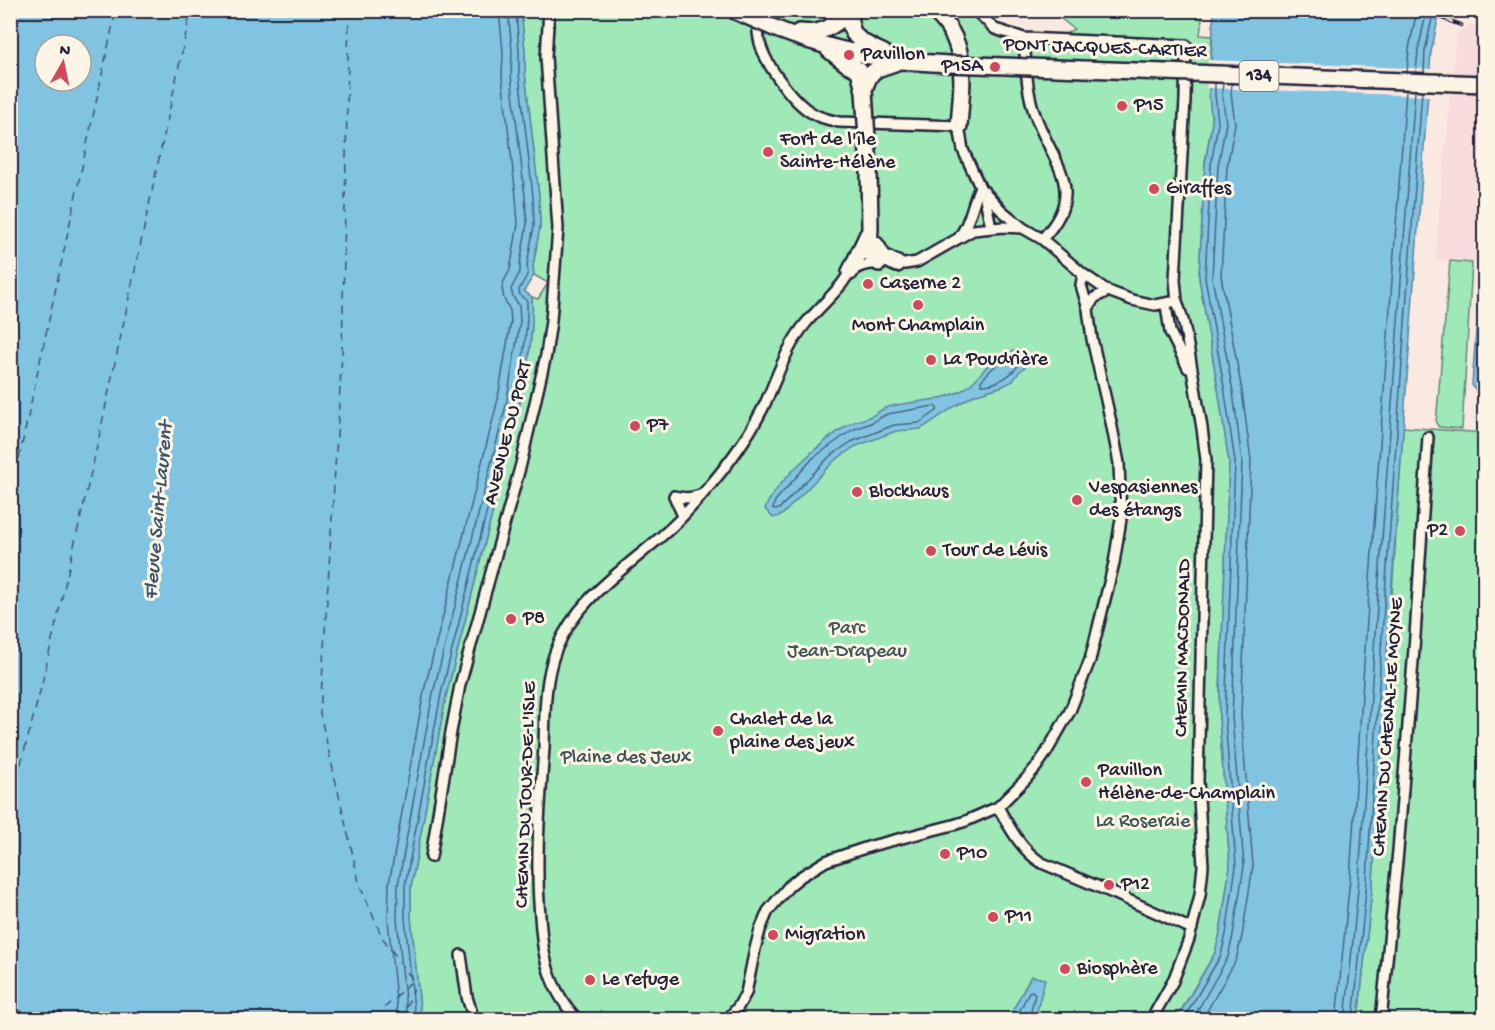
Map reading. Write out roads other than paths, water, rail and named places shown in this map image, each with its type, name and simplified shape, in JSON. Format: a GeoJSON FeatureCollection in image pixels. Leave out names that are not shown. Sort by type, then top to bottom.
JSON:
{"type":"FeatureCollection","features":[{"type":"Feature","properties":{"kind":"main road","name":"PONT JACQUES-CARTIER"},"geometry":{"type":"LineString","coordinates":[[733,10],[821,45],[900,61],[1485,84]]}},
{"type":"Feature","properties":{"kind":"main road"},"geometry":{"type":"LineString","coordinates":[[779,30],[820,32],[838,22],[852,10]]}},
{"type":"Feature","properties":{"kind":"main road"},"geometry":{"type":"LineString","coordinates":[[852,10],[850,25],[856,37],[900,61]]}},
{"type":"Feature","properties":{"kind":"main road"},"geometry":{"type":"LineString","coordinates":[[933,10],[945,22],[955,38],[960,54],[962,67],[959,126]]}},
{"type":"Feature","properties":{"kind":"main road"},"geometry":{"type":"LineString","coordinates":[[821,45],[858,70],[864,91],[869,170],[868,247],[879,263]]}},
{"type":"Feature","properties":{"kind":"main road"},"geometry":{"type":"LineString","coordinates":[[864,91],[871,73],[900,61]]}},
{"type":"Feature","properties":{"kind":"main road"},"geometry":{"type":"LineString","coordinates":[[870,228],[874,243],[884,257],[897,264]]}},
{"type":"Feature","properties":{"kind":"main road"},"geometry":{"type":"LineString","coordinates":[[850,272],[870,228]]}},
{"type":"Feature","properties":{"kind":"street","name":"AVENUE DU PORT"},"geometry":{"type":"LineString","coordinates":[[431,857],[460,685],[521,464],[546,355],[551,321],[558,228],[546,57],[549,10]]}},
{"type":"Feature","properties":{"kind":"street"},"geometry":{"type":"LineString","coordinates":[[758,10],[757,32],[763,53],[797,101],[813,113],[839,122],[959,126],[963,150],[985,198],[991,227]]}},
{"type":"Feature","properties":{"kind":"street"},"geometry":{"type":"LineString","coordinates":[[975,10],[995,29],[1024,38],[1031,101],[1066,186],[1061,214],[1055,225],[1042,239]]}},
{"type":"Feature","properties":{"kind":"street","name":"CHEMIN MACDONALD"},"geometry":{"type":"LineString","coordinates":[[1024,38],[1186,45],[1175,280],[1177,302],[1184,320],[1202,428],[1206,468],[1198,781],[1203,866],[1200,895],[1192,929],[1173,981],[1151,1020]]}},
{"type":"Feature","properties":{"kind":"street"},"geometry":{"type":"LineString","coordinates":[[980,187],[1023,228],[1042,239],[1083,274],[1108,291],[1150,304],[1177,302]]}},
{"type":"Feature","properties":{"kind":"street"},"geometry":{"type":"LineString","coordinates":[[958,238],[970,219],[980,187]]}},
{"type":"Feature","properties":{"kind":"street"},"geometry":{"type":"LineString","coordinates":[[879,263],[884,267],[899,270],[912,267],[973,230],[991,227],[1023,228]]}},
{"type":"Feature","properties":{"kind":"street"},"geometry":{"type":"LineString","coordinates":[[850,272],[866,265],[879,263],[917,262]]}},
{"type":"Feature","properties":{"kind":"street","name":"CHEMIN DU TOUR-DE-L'ISLE"},"geometry":{"type":"LineString","coordinates":[[578,1020],[567,1008],[556,989],[546,962],[542,944],[538,894],[543,749],[551,662],[566,629],[577,612],[610,579],[673,526],[727,465],[763,408],[786,354],[802,328],[843,283],[850,272]]}},
{"type":"Feature","properties":{"kind":"street"},"geometry":{"type":"LineString","coordinates":[[727,1020],[746,993],[757,939],[768,911],[779,896],[800,877],[826,861],[871,846],[960,823],[998,807],[1037,766],[1070,711],[1090,660],[1119,540],[1121,502],[1119,463],[1092,339],[1088,309],[1081,285],[1083,274]]}},
{"type":"Feature","properties":{"kind":"street"},"geometry":{"type":"LineString","coordinates":[[1088,309],[1094,298],[1108,291]]}},
{"type":"Feature","properties":{"kind":"street","name":"CHEMIN MACDONALD"},"geometry":{"type":"LineString","coordinates":[[1166,304],[1172,338],[1192,375]]}},
{"type":"Feature","properties":{"kind":"street"},"geometry":{"type":"LineString","coordinates":[[1172,338],[1186,334]]}},
{"type":"Feature","properties":{"kind":"street","name":"CHEMIN DU CHENAL-LE MOYNE"},"geometry":{"type":"LineString","coordinates":[[1381,1020],[1400,827],[1428,436]]}},
{"type":"Feature","properties":{"kind":"street"},"geometry":{"type":"LineString","coordinates":[[683,516],[674,495],[693,498],[702,494]]}},
{"type":"Feature","properties":{"kind":"street"},"geometry":{"type":"LineString","coordinates":[[998,807],[1020,843],[1033,858],[1192,929]]}},
{"type":"Feature","properties":{"kind":"street"},"geometry":{"type":"LineString","coordinates":[[461,955],[467,997],[474,1020]]}},
{"type":"Feature","properties":{"kind":"street","name":"CHEMIN DU TOUR-DE-L'ISLE"},"geometry":{"type":"LineString","coordinates":[[567,1008],[570,1020]]}},
{"type":"Feature","properties":{"kind":"water","name":"Fleuve Saint-Laurent"},"geometry":{"type":"Polygon","coordinates":[[[10,11],[521,11],[540,226],[533,266],[534,275],[524,291],[532,297],[531,339],[519,408],[446,696],[411,887],[411,918],[421,1019],[11,1019],[10,11]]]}},
{"type":"Feature","properties":{"kind":"water"},"geometry":{"type":"Polygon","coordinates":[[[1214,11],[1444,11],[1439,15],[1431,52],[1388,636],[1373,880],[1358,1019],[1176,1020],[1215,953],[1230,866],[1219,717],[1229,463],[1199,278],[1205,164],[1212,123],[1209,94],[1214,11]]]}},
{"type":"Feature","properties":{"kind":"water"},"geometry":{"type":"Polygon","coordinates":[[[1484,265],[1484,391],[1480,391],[1472,385],[1476,330],[1479,321],[1479,292],[1484,265]]]}},
{"type":"Feature","properties":{"kind":"water"},"geometry":{"type":"Polygon","coordinates":[[[1019,350],[1024,352],[1028,361],[1013,381],[974,395],[921,429],[896,431],[854,447],[834,461],[782,515],[773,518],[765,509],[789,474],[848,425],[885,408],[952,395],[969,386],[999,357],[1019,350]]]}},
{"type":"Feature","properties":{"kind":"water"},"geometry":{"type":"Polygon","coordinates":[[[1031,976],[1045,979],[1035,1019],[1008,1019],[1031,976]]]}},
{"type":"Feature","properties":{"kind":"railway"},"geometry":{"type":"LineString","coordinates":[[1420,10],[1461,25]]}},
{"type":"Feature","properties":{"kind":"place","name":"Pavillon"},"geometry":{"type":"Point","coordinates":[849,55]}},
{"type":"Feature","properties":{"kind":"place","name":"P15A"},"geometry":{"type":"Point","coordinates":[995,67]}},
{"type":"Feature","properties":{"kind":"place","name":"P15"},"geometry":{"type":"Point","coordinates":[1122,106]}},
{"type":"Feature","properties":{"kind":"place","name":"Fort de l'île Sainte-Hélène"},"geometry":{"type":"Point","coordinates":[768,152]}},
{"type":"Feature","properties":{"kind":"place","name":"Giraffes"},"geometry":{"type":"Point","coordinates":[1154,189]}},
{"type":"Feature","properties":{"kind":"place","name":"Caserne 2"},"geometry":{"type":"Point","coordinates":[868,284]}},
{"type":"Feature","properties":{"kind":"place","name":"Mont Champlain"},"geometry":{"type":"Point","coordinates":[918,305]}},
{"type":"Feature","properties":{"kind":"place","name":"La Poudrière"},"geometry":{"type":"Point","coordinates":[931,360]}},
{"type":"Feature","properties":{"kind":"place","name":"P7"},"geometry":{"type":"Point","coordinates":[635,426]}},
{"type":"Feature","properties":{"kind":"place","name":"Blockhaus"},"geometry":{"type":"Point","coordinates":[857,492]}},
{"type":"Feature","properties":{"kind":"place","name":"Vespasiennes des étangs"},"geometry":{"type":"Point","coordinates":[1077,500]}},
{"type":"Feature","properties":{"kind":"place","name":"P2"},"geometry":{"type":"Point","coordinates":[1460,531]}},
{"type":"Feature","properties":{"kind":"place","name":"Tour de Lévis"},"geometry":{"type":"Point","coordinates":[931,551]}},
{"type":"Feature","properties":{"kind":"place","name":"P8"},"geometry":{"type":"Point","coordinates":[511,619]}},
{"type":"Feature","properties":{"kind":"place","name":"Chalet de la plaine des jeux"},"geometry":{"type":"Point","coordinates":[718,731]}},
{"type":"Feature","properties":{"kind":"place","name":"Pavillon Hélène-de-Champlain"},"geometry":{"type":"Point","coordinates":[1086,782]}},
{"type":"Feature","properties":{"kind":"place","name":"P10"},"geometry":{"type":"Point","coordinates":[945,854]}},
{"type":"Feature","properties":{"kind":"place","name":"P12"},"geometry":{"type":"Point","coordinates":[1109,885]}},
{"type":"Feature","properties":{"kind":"place","name":"P11"},"geometry":{"type":"Point","coordinates":[993,917]}},
{"type":"Feature","properties":{"kind":"place","name":"Migration"},"geometry":{"type":"Point","coordinates":[773,935]}},
{"type":"Feature","properties":{"kind":"place","name":"Biosphère"},"geometry":{"type":"Point","coordinates":[1065,969]}},
{"type":"Feature","properties":{"kind":"place","name":"Le refuge"},"geometry":{"type":"Point","coordinates":[590,980]}},
{"type":"Feature","properties":{"kind":"park label","name":"Parc Jean-Drapeau"},"geometry":{"type":"Point","coordinates":[847,640]}},
{"type":"Feature","properties":{"kind":"park label","name":"Plaine des Jeux"},"geometry":{"type":"Point","coordinates":[626,758]}},
{"type":"Feature","properties":{"kind":"park label","name":"La Roseraie"},"geometry":{"type":"Point","coordinates":[1143,822]}}]}
